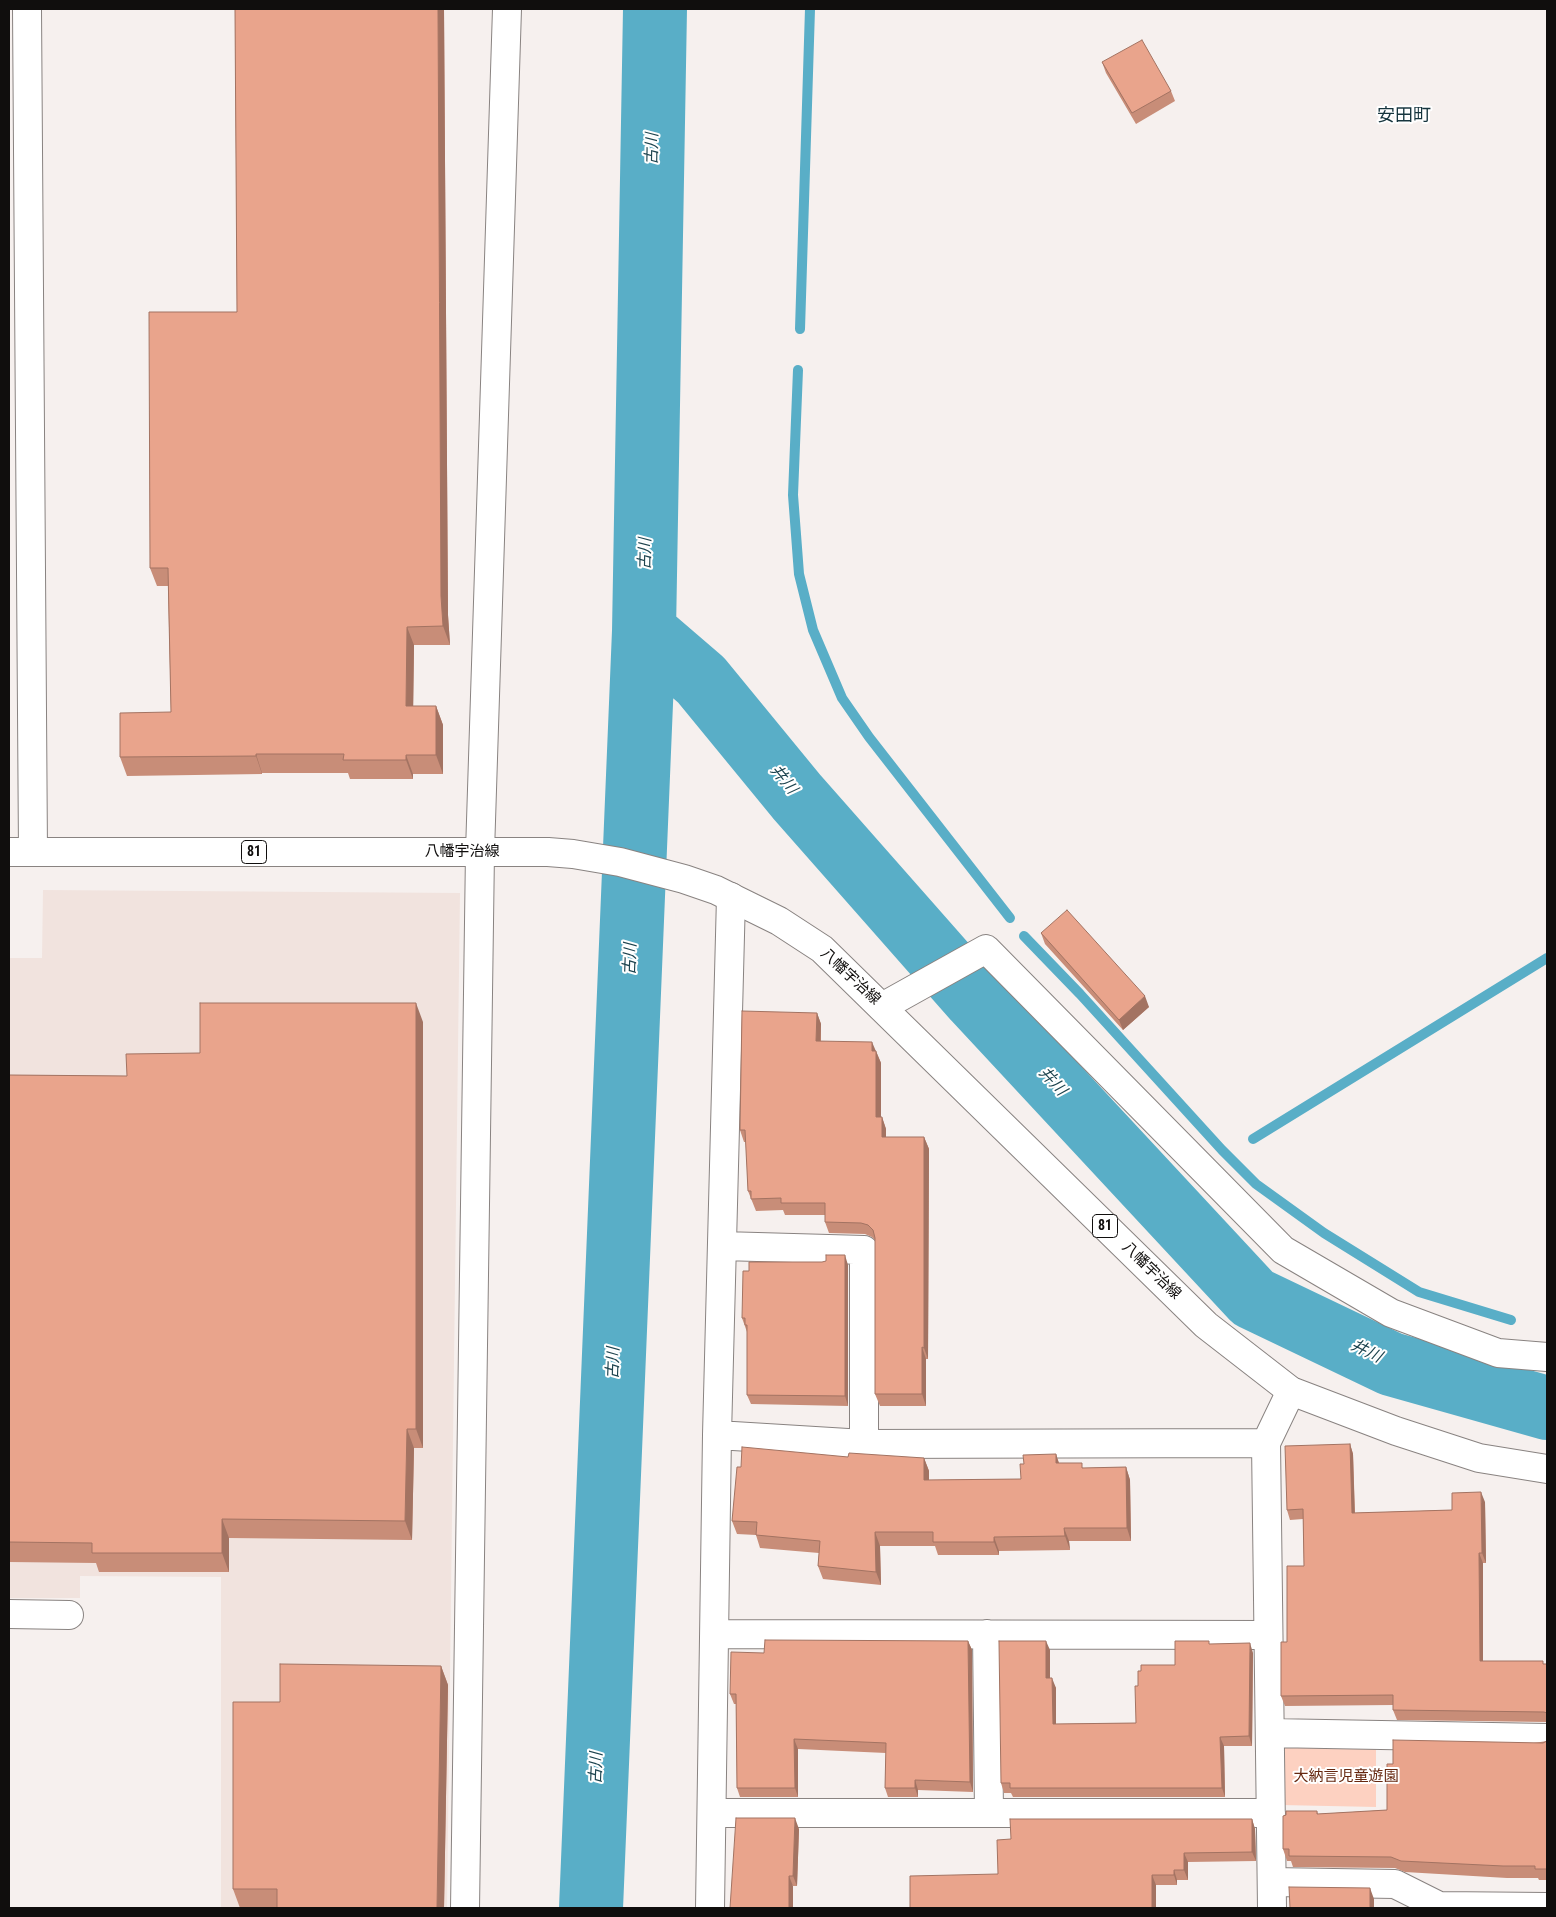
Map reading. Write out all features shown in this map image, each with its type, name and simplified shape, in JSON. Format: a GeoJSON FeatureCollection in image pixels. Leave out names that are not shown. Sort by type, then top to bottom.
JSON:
{"type":"FeatureCollection","features":[{"type":"Feature","properties":{"kind":"street"},"geometry":{"type":"LineString","coordinates":[[21,852],[27,9]]}},
{"type":"Feature","properties":{"kind":"street"},"geometry":{"type":"LineString","coordinates":[[465,1908],[507,9]]}},
{"type":"Feature","properties":{"kind":"street","name":"八幡宇治線"},"geometry":{"type":"LineString","coordinates":[[21,852],[548,852],[593,857],[648,869],[724,893],[779,921],[822,950],[1206,1325],[1291,1391],[1396,1431],[1479,1458],[1547,1470]]}},
{"type":"Feature","properties":{"kind":"street"},"geometry":{"type":"LineString","coordinates":[[710,1908],[713,1812],[717,1435],[722,1246],[724,893]]}},
{"type":"Feature","properties":{"kind":"street"},"geometry":{"type":"LineString","coordinates":[[882,1008],[986,949],[1283,1250],[1392,1313],[1498,1353],[1547,1356]]}},
{"type":"Feature","properties":{"kind":"street"},"geometry":{"type":"LineString","coordinates":[[722,1246],[864,1250],[864,1444]]}},
{"type":"Feature","properties":{"kind":"street"},"geometry":{"type":"LineString","coordinates":[[1291,1391],[1266,1443],[1272,1895],[1395,1884],[1439,1906],[1547,1907]]}},
{"type":"Feature","properties":{"kind":"street"},"geometry":{"type":"LineString","coordinates":[[717,1435],[864,1444],[1266,1443]]}},
{"type":"Feature","properties":{"kind":"street"},"geometry":{"type":"LineString","coordinates":[[9,1614],[68,1615]]}},
{"type":"Feature","properties":{"kind":"street"},"geometry":{"type":"LineString","coordinates":[[715,1634],[1268,1634]]}},
{"type":"Feature","properties":{"kind":"street"},"geometry":{"type":"LineString","coordinates":[[987,1634],[989,1813]]}},
{"type":"Feature","properties":{"kind":"street"},"geometry":{"type":"LineString","coordinates":[[1270,1734],[1547,1738]]}},
{"type":"Feature","properties":{"kind":"street"},"geometry":{"type":"LineString","coordinates":[[713,1812],[1271,1813]]}},
{"type":"Feature","properties":{"kind":"shaded area"},"geometry":{"type":"Polygon","coordinates":[[[43,890],[460,893],[447,1908],[221,1908],[221,1577],[80,1576],[80,1598],[9,1598],[9,958],[42,958],[43,890]]]}},
{"type":"Feature","properties":{"kind":"green space","name":"大納言児童遊園"},"geometry":{"type":"Polygon","coordinates":[[[1282,1745],[1376,1748],[1376,1807],[1281,1805],[1282,1745]]]}},
{"type":"Feature","properties":{"kind":"building"},"geometry":{"type":"Polygon","coordinates":[[[235,9],[438,9],[441,596],[443,626],[407,627],[406,706],[436,706],[436,755],[406,755],[406,760],[343,760],[344,754],[120,757],[120,713],[171,712],[168,568],[150,568],[149,312],[237,312],[235,9]]]}},
{"type":"Feature","properties":{"kind":"building"},"geometry":{"type":"Polygon","coordinates":[[[1142,40],[1171,91],[1132,113],[1102,62],[1142,40]]]}},
{"type":"Feature","properties":{"kind":"building"},"geometry":{"type":"Polygon","coordinates":[[[1067,910],[1145,996],[1119,1020],[1041,933],[1067,910]]]}},
{"type":"Feature","properties":{"kind":"building"},"geometry":{"type":"Polygon","coordinates":[[[200,1003],[416,1003],[416,1429],[407,1429],[405,1521],[222,1519],[222,1553],[92,1553],[92,1543],[9,1542],[9,1075],[127,1076],[126,1054],[200,1053],[200,1003]]]}},
{"type":"Feature","properties":{"kind":"building"},"geometry":{"type":"Polygon","coordinates":[[[742,1011],[817,1013],[816,1041],[872,1042],[872,1051],[876,1051],[876,1117],[882,1117],[882,1137],[924,1137],[924,1348],[922,1347],[922,1394],[875,1394],[875,1238],[873,1230],[868,1225],[861,1223],[825,1222],[825,1203],[781,1203],[781,1198],[751,1199],[751,1191],[748,1191],[745,1130],[740,1130],[742,1011]]]}},
{"type":"Feature","properties":{"kind":"building"},"geometry":{"type":"Polygon","coordinates":[[[826,1255],[845,1255],[845,1396],[747,1395],[747,1325],[745,1325],[745,1318],[742,1318],[743,1271],[749,1271],[749,1262],[822,1262],[826,1261],[826,1255]]]}},
{"type":"Feature","properties":{"kind":"building"},"geometry":{"type":"Polygon","coordinates":[[[1350,1444],[1352,1513],[1452,1510],[1452,1493],[1481,1492],[1482,1553],[1479,1553],[1480,1661],[1543,1661],[1543,1664],[1547,1664],[1547,1713],[1393,1710],[1393,1695],[1281,1696],[1281,1642],[1287,1642],[1287,1566],[1304,1566],[1303,1509],[1287,1510],[1285,1446],[1350,1444]]]}},
{"type":"Feature","properties":{"kind":"building"},"geometry":{"type":"Polygon","coordinates":[[[742,1447],[848,1457],[849,1453],[924,1458],[924,1480],[1021,1479],[1020,1464],[1024,1464],[1023,1455],[1056,1454],[1056,1463],[1082,1463],[1082,1468],[1126,1467],[1127,1528],[1064,1528],[1065,1536],[994,1537],[994,1542],[933,1542],[933,1532],[875,1532],[876,1572],[818,1566],[820,1541],[756,1535],[757,1522],[732,1521],[737,1467],[741,1467],[742,1447]]]}},
{"type":"Feature","properties":{"kind":"building"},"geometry":{"type":"Polygon","coordinates":[[[765,1640],[968,1641],[970,1782],[915,1780],[915,1788],[885,1788],[886,1743],[794,1739],[795,1788],[737,1788],[736,1694],[730,1694],[731,1652],[764,1653],[765,1640]]]}},
{"type":"Feature","properties":{"kind":"building"},"geometry":{"type":"Polygon","coordinates":[[[999,1641],[1046,1641],[1046,1678],[1052,1678],[1053,1724],[1136,1723],[1135,1686],[1138,1686],[1138,1671],[1141,1671],[1141,1665],[1175,1665],[1175,1641],[1209,1641],[1209,1644],[1250,1643],[1249,1736],[1220,1737],[1222,1788],[1010,1788],[1010,1783],[1001,1783],[999,1641]]]}},
{"type":"Feature","properties":{"kind":"building"},"geometry":{"type":"Polygon","coordinates":[[[280,1664],[441,1666],[437,1908],[277,1908],[277,1889],[233,1889],[233,1702],[280,1702],[280,1664]]]}},
{"type":"Feature","properties":{"kind":"building"},"geometry":{"type":"Polygon","coordinates":[[[1393,1740],[1543,1743],[1547,1741],[1547,1869],[1535,1869],[1535,1866],[1401,1861],[1391,1857],[1289,1856],[1289,1849],[1283,1849],[1283,1816],[1286,1815],[1286,1811],[1317,1811],[1317,1814],[1387,1810],[1387,1764],[1393,1764],[1393,1740]]]}},
{"type":"Feature","properties":{"kind":"building"},"geometry":{"type":"Polygon","coordinates":[[[736,1818],[795,1818],[793,1876],[789,1876],[789,1908],[730,1908],[736,1818]]]}},
{"type":"Feature","properties":{"kind":"building"},"geometry":{"type":"Polygon","coordinates":[[[1010,1819],[1252,1819],[1252,1852],[1184,1853],[1184,1870],[1174,1870],[1174,1875],[1152,1875],[1152,1908],[910,1908],[910,1876],[998,1874],[997,1840],[1011,1839],[1010,1819]]]}},
{"type":"Feature","properties":{"kind":"building"},"geometry":{"type":"Polygon","coordinates":[[[1289,1887],[1370,1888],[1370,1908],[1290,1908],[1289,1887]]]}},
{"type":"Feature","properties":{"kind":"waterway","name":"古川"},"geometry":{"type":"LineString","coordinates":[[591,1908],[644,631],[655,9]]}},
{"type":"Feature","properties":{"kind":"waterway"},"geometry":{"type":"LineString","coordinates":[[800,329],[810,9]]}},
{"type":"Feature","properties":{"kind":"waterway"},"geometry":{"type":"LineString","coordinates":[[798,370],[793,495],[799,574],[813,630],[842,698],[869,737],[1010,918]]}},
{"type":"Feature","properties":{"kind":"waterway","name":"井川"},"geometry":{"type":"LineString","coordinates":[[644,631],[701,680],[797,797],[975,999],[1253,1298],[1391,1364],[1547,1408]]}},
{"type":"Feature","properties":{"kind":"waterway"},"geometry":{"type":"LineString","coordinates":[[1024,936],[1080,994],[1222,1150],[1256,1184],[1324,1233],[1419,1292],[1511,1320]]}},
{"type":"Feature","properties":{"kind":"waterway"},"geometry":{"type":"LineString","coordinates":[[1253,1139],[1547,958]]}},
{"type":"Feature","properties":{"kind":"district","name":"安田町"},"geometry":{"type":"Point","coordinates":[1404,116]}}]}
